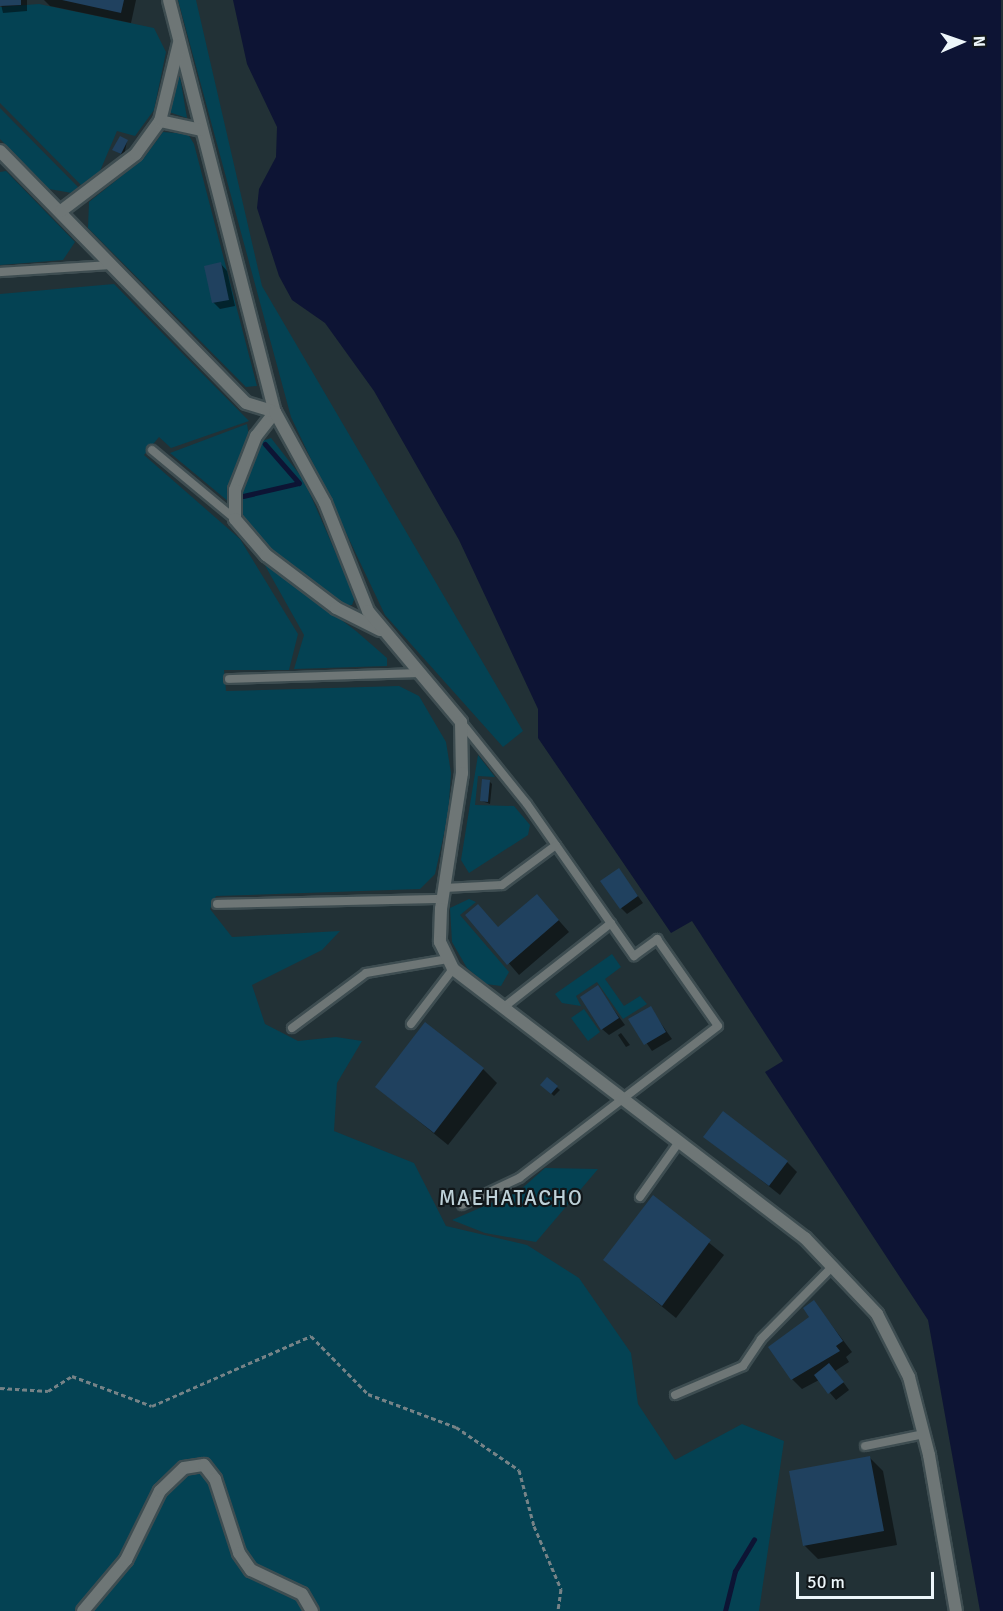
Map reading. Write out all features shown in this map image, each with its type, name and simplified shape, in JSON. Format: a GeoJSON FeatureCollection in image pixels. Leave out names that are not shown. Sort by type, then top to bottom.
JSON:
{"type":"FeatureCollection","features":[{"type":"Feature","properties":{"kind":"street"},"geometry":{"type":"LineString","coordinates":[[169,0],[275,412],[325,503],[368,611],[416,673],[461,722],[462,773],[444,894],[441,942],[451,964],[833,1266],[877,1314],[909,1377],[924,1434],[956,1611]]}},
{"type":"Feature","properties":{"kind":"street"},"geometry":{"type":"LineString","coordinates":[[61,211],[136,154],[160,121],[179,41]]}},
{"type":"Feature","properties":{"kind":"street"},"geometry":{"type":"LineString","coordinates":[[160,121],[202,130]]}},
{"type":"Feature","properties":{"kind":"street"},"geometry":{"type":"LineString","coordinates":[[0,151],[246,403],[275,412]]}},
{"type":"Feature","properties":{"kind":"street"},"geometry":{"type":"LineString","coordinates":[[275,412],[256,436],[235,490],[235,519],[266,555],[336,608],[384,632]]}},
{"type":"Feature","properties":{"kind":"street"},"geometry":{"type":"LineString","coordinates":[[83,1611],[126,1560],[160,1491],[184,1468],[204,1465],[215,1479],[238,1553],[251,1570],[302,1594],[312,1611]]}},
{"type":"Feature","properties":{"kind":"lane"},"geometry":{"type":"LineString","coordinates":[[0,272],[113,265]]}},
{"type":"Feature","properties":{"kind":"lane"},"geometry":{"type":"LineString","coordinates":[[152,450],[235,519]]}},
{"type":"Feature","properties":{"kind":"lane"},"geometry":{"type":"LineString","coordinates":[[229,679],[416,673]]}},
{"type":"Feature","properties":{"kind":"lane"},"geometry":{"type":"LineString","coordinates":[[461,722],[556,845],[634,956],[657,939],[718,1026],[519,1178],[462,1205]]}},
{"type":"Feature","properties":{"kind":"lane"},"geometry":{"type":"LineString","coordinates":[[218,904],[444,894],[502,885],[556,845]]}},
{"type":"Feature","properties":{"kind":"lane"},"geometry":{"type":"LineString","coordinates":[[504,1007],[611,923]]}},
{"type":"Feature","properties":{"kind":"lane"},"geometry":{"type":"LineString","coordinates":[[411,1024],[451,964]]}},
{"type":"Feature","properties":{"kind":"lane"},"geometry":{"type":"LineString","coordinates":[[292,1028],[366,973],[451,964]]}},
{"type":"Feature","properties":{"kind":"lane"},"geometry":{"type":"LineString","coordinates":[[640,1197],[679,1142]]}},
{"type":"Feature","properties":{"kind":"lane"},"geometry":{"type":"LineString","coordinates":[[675,1395],[743,1366],[761,1339],[833,1266]]}},
{"type":"Feature","properties":{"kind":"lane"},"geometry":{"type":"LineString","coordinates":[[865,1446],[924,1434]]}},
{"type":"Feature","properties":{"kind":"path"},"geometry":{"type":"LineString","coordinates":[[0,1388],[48,1391],[72,1376],[152,1406],[311,1336],[368,1394],[456,1427],[519,1470],[534,1526],[561,1589],[558,1611]]}},
{"type":"Feature","properties":{"kind":"shaded area"},"geometry":{"type":"Polygon","coordinates":[[[178,0],[196,0],[262,286],[523,731],[503,747],[385,615],[291,417],[178,0]]]}},
{"type":"Feature","properties":{"kind":"shaded area"},"geometry":{"type":"Polygon","coordinates":[[[233,0],[1001,0],[1003,1611],[980,1611],[928,1320],[765,1072],[783,1061],[692,921],[671,933],[538,738],[538,709],[459,540],[374,391],[325,323],[292,300],[279,276],[257,208],[259,189],[276,157],[277,127],[247,64],[233,0]]]}},
{"type":"Feature","properties":{"kind":"shaded area"},"geometry":{"type":"Polygon","coordinates":[[[39,4],[154,28],[166,52],[154,110],[135,136],[117,131],[100,171],[81,185],[0,103],[0,7],[39,4]]]}},
{"type":"Feature","properties":{"kind":"shaded area"},"geometry":{"type":"Polygon","coordinates":[[[176,77],[180,77],[187,118],[169,112],[176,77]]]}},
{"type":"Feature","properties":{"kind":"shaded area"},"geometry":{"type":"Polygon","coordinates":[[[0,108],[78,187],[72,193],[49,189],[0,139],[0,108]]]}},
{"type":"Feature","properties":{"kind":"shaded area"},"geometry":{"type":"Polygon","coordinates":[[[163,132],[188,134],[194,144],[257,386],[246,387],[88,228],[89,202],[143,159],[163,132]]]}},
{"type":"Feature","properties":{"kind":"shaded area"},"geometry":{"type":"Polygon","coordinates":[[[6,171],[75,242],[63,260],[0,265],[0,172],[6,171]]]}},
{"type":"Feature","properties":{"kind":"shaded area"},"geometry":{"type":"Polygon","coordinates":[[[114,284],[249,421],[171,448],[159,437],[144,455],[240,539],[298,634],[289,670],[224,670],[226,691],[399,686],[419,696],[446,742],[451,773],[448,816],[435,874],[420,889],[216,896],[210,909],[232,937],[340,931],[322,950],[252,985],[265,1024],[298,1041],[336,1037],[362,1041],[337,1083],[334,1131],[414,1163],[446,1226],[527,1245],[579,1278],[631,1353],[638,1404],[675,1460],[742,1424],[784,1441],[759,1611],[0,1611],[0,294],[114,284]]]}},
{"type":"Feature","properties":{"kind":"shaded area"},"geometry":{"type":"Polygon","coordinates":[[[247,424],[249,436],[231,479],[229,502],[170,453],[247,424]]]}},
{"type":"Feature","properties":{"kind":"shaded area"},"geometry":{"type":"Polygon","coordinates":[[[271,438],[304,480],[355,597],[352,605],[340,605],[260,543],[244,523],[240,486],[259,442],[271,438]]]}},
{"type":"Feature","properties":{"kind":"shaded area"},"geometry":{"type":"Polygon","coordinates":[[[262,560],[356,631],[387,658],[387,666],[294,669],[304,635],[262,560]]]}},
{"type":"Feature","properties":{"kind":"shaded area"},"geometry":{"type":"Polygon","coordinates":[[[478,755],[495,777],[478,776],[475,805],[514,806],[530,825],[528,835],[469,873],[461,860],[478,755]]]}},
{"type":"Feature","properties":{"kind":"shaded area"},"geometry":{"type":"Polygon","coordinates":[[[469,899],[476,902],[460,915],[509,972],[501,986],[486,984],[467,968],[452,942],[450,908],[469,899]]]}},
{"type":"Feature","properties":{"kind":"shaded area"},"geometry":{"type":"Polygon","coordinates":[[[612,954],[621,967],[605,979],[624,1006],[640,996],[647,1004],[623,1019],[597,982],[576,996],[581,1006],[562,1003],[555,994],[612,954]]]}},
{"type":"Feature","properties":{"kind":"shaded area"},"geometry":{"type":"Polygon","coordinates":[[[584,1009],[600,1032],[588,1041],[571,1018],[584,1009]]]}},
{"type":"Feature","properties":{"kind":"shaded area"},"geometry":{"type":"Polygon","coordinates":[[[545,1168],[598,1169],[536,1242],[485,1233],[452,1220],[519,1191],[545,1168]]]}},
{"type":"Feature","properties":{"kind":"building"},"geometry":{"type":"Polygon","coordinates":[[[0,0],[21,0],[21,5],[0,6],[0,0]]]}},
{"type":"Feature","properties":{"kind":"building"},"geometry":{"type":"Polygon","coordinates":[[[62,0],[124,0],[121,13],[62,0]]]}},
{"type":"Feature","properties":{"kind":"building"},"geometry":{"type":"Polygon","coordinates":[[[120,136],[128,140],[121,154],[112,150],[120,136]]]}},
{"type":"Feature","properties":{"kind":"building"},"geometry":{"type":"Polygon","coordinates":[[[221,262],[229,300],[212,303],[204,266],[221,262]]]}},
{"type":"Feature","properties":{"kind":"building"},"geometry":{"type":"Polygon","coordinates":[[[482,779],[490,780],[488,802],[480,801],[482,779]]]}},
{"type":"Feature","properties":{"kind":"building"},"geometry":{"type":"Polygon","coordinates":[[[619,868],[638,896],[620,909],[600,881],[619,868]]]}},
{"type":"Feature","properties":{"kind":"building"},"geometry":{"type":"Polygon","coordinates":[[[537,894],[559,920],[507,965],[465,915],[478,904],[498,927],[537,894]]]}},
{"type":"Feature","properties":{"kind":"building"},"geometry":{"type":"Polygon","coordinates":[[[598,985],[619,1018],[601,1030],[580,997],[598,985]]]}},
{"type":"Feature","properties":{"kind":"building"},"geometry":{"type":"Polygon","coordinates":[[[651,1006],[666,1032],[644,1045],[628,1019],[651,1006]]]}},
{"type":"Feature","properties":{"kind":"building"},"geometry":{"type":"Polygon","coordinates":[[[425,1022],[484,1068],[434,1133],[375,1087],[425,1022]]]}},
{"type":"Feature","properties":{"kind":"building"},"geometry":{"type":"Polygon","coordinates":[[[547,1077],[558,1086],[551,1094],[540,1085],[547,1077]]]}},
{"type":"Feature","properties":{"kind":"building"},"geometry":{"type":"Polygon","coordinates":[[[723,1111],[788,1161],[769,1186],[703,1137],[723,1111]]]}},
{"type":"Feature","properties":{"kind":"building"},"geometry":{"type":"Polygon","coordinates":[[[653,1195],[711,1240],[662,1306],[603,1260],[653,1195]]]}},
{"type":"Feature","properties":{"kind":"building"},"geometry":{"type":"Polygon","coordinates":[[[814,1300],[843,1341],[836,1346],[840,1351],[791,1380],[768,1347],[809,1317],[803,1308],[814,1300]]]}},
{"type":"Feature","properties":{"kind":"building"},"geometry":{"type":"Polygon","coordinates":[[[829,1363],[844,1382],[828,1394],[814,1375],[829,1363]]]}},
{"type":"Feature","properties":{"kind":"building"},"geometry":{"type":"Polygon","coordinates":[[[870,1456],[884,1531],[803,1546],[789,1471],[870,1456]]]}},
{"type":"Feature","properties":{"kind":"waterway"},"geometry":{"type":"LineString","coordinates":[[243,496],[299,483],[265,444]]}},
{"type":"Feature","properties":{"kind":"waterway"},"geometry":{"type":"LineString","coordinates":[[725,1611],[735,1571],[754,1539]]}},
{"type":"Feature","properties":{"kind":"district","name":"MAEHATACHO"},"geometry":{"type":"Point","coordinates":[511,1198]}}]}
